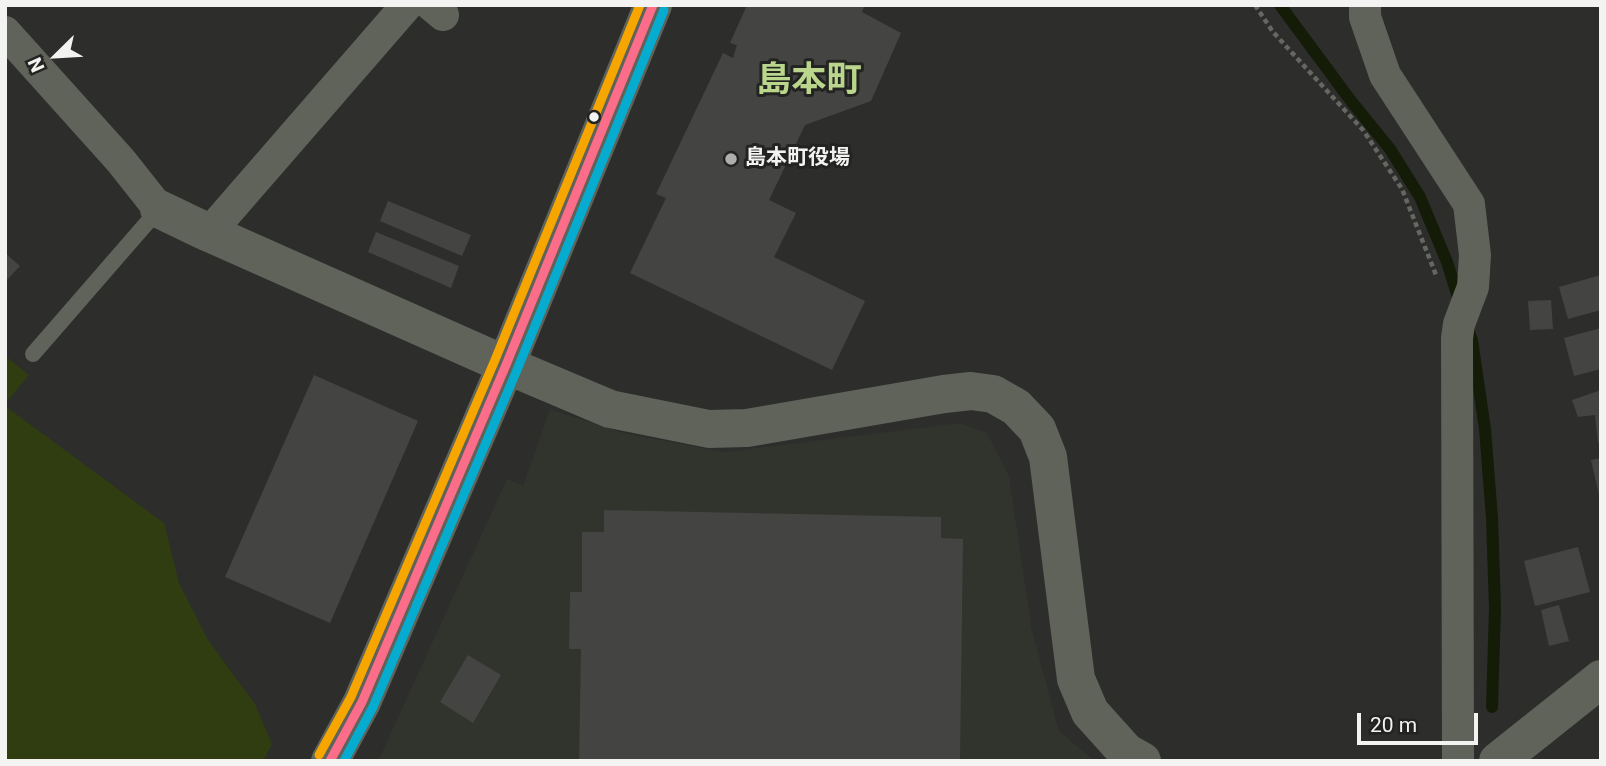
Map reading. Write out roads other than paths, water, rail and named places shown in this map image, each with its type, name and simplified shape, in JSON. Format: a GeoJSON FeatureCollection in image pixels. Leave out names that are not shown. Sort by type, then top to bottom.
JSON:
{"type":"FeatureCollection","features":[{"type":"Feature","properties":{"kind":"street"},"geometry":{"type":"LineString","coordinates":[[209,233],[407,5]]}},
{"type":"Feature","properties":{"kind":"street"},"geometry":{"type":"LineString","coordinates":[[330,761],[362,702],[506,365],[653,5]]}},
{"type":"Feature","properties":{"kind":"street"},"geometry":{"type":"LineString","coordinates":[[1365,5],[1365,16],[1385,75],[1469,204],[1475,255],[1473,287],[1459,324],[1457,338],[1458,761]]}},
{"type":"Feature","properties":{"kind":"street"},"geometry":{"type":"LineString","coordinates":[[5,32],[121,161],[159,208],[209,233],[610,409],[709,429],[747,428],[971,391],[993,394],[1016,407],[1037,429],[1048,457],[1076,679],[1090,712],[1126,752],[1142,761]]}},
{"type":"Feature","properties":{"kind":"street"},"geometry":{"type":"LineString","coordinates":[[1498,761],[1601,679]]}},
{"type":"Feature","properties":{"kind":"lane"},"geometry":{"type":"LineString","coordinates":[[33,354],[159,208]]}},
{"type":"Feature","properties":{"kind":"waterway"},"geometry":{"type":"LineString","coordinates":[[1280,5],[1390,149],[1420,197],[1447,262],[1460,304]]}},
{"type":"Feature","properties":{"kind":"waterway"},"geometry":{"type":"LineString","coordinates":[[1469,332],[1485,429],[1492,518],[1495,608],[1492,707]]}},
{"type":"Feature","properties":{"kind":"place","name":"島本町役場"},"geometry":{"type":"Point","coordinates":[731,159]}},
{"type":"Feature","properties":{"kind":"district","name":"島本町"},"geometry":{"type":"Point","coordinates":[809,82]}}]}
